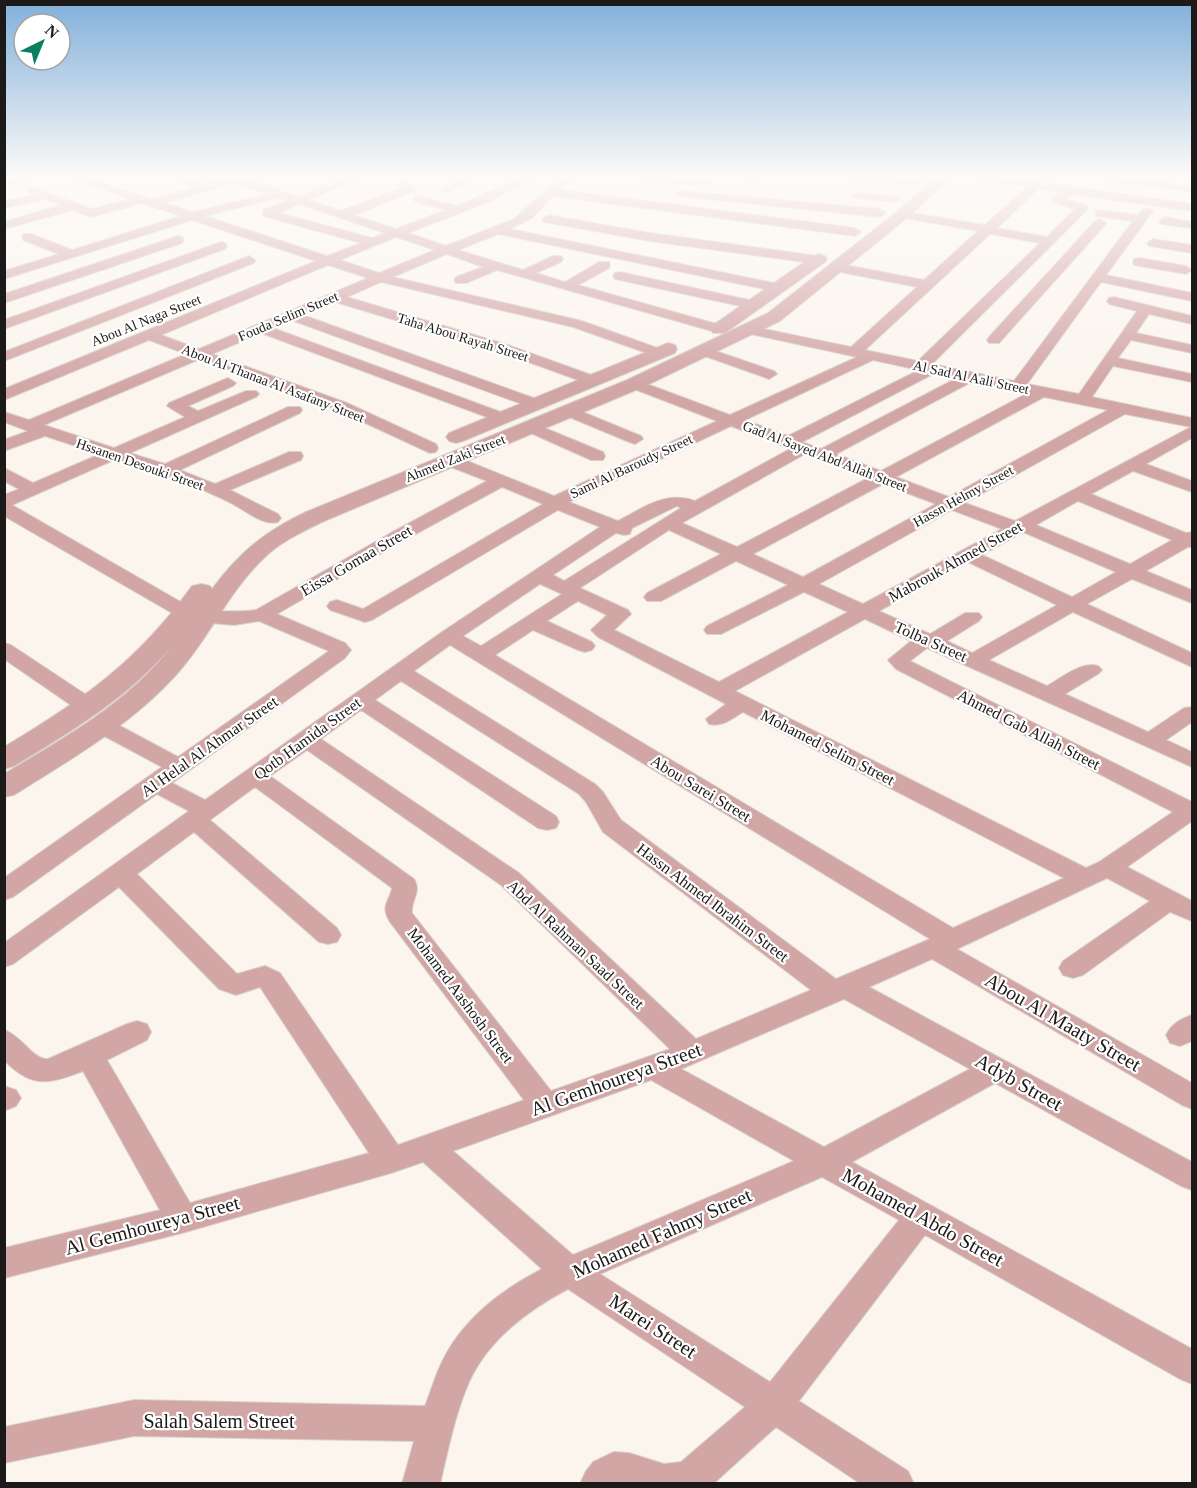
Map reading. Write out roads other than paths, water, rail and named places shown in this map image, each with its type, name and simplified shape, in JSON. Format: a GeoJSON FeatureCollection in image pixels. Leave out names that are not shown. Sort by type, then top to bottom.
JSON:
{"type":"FeatureCollection","features":[{"type":"Feature","properties":{"kind":"street"},"geometry":{"type":"LineString","coordinates":[[51,246],[71,254]]}},
{"type":"Feature","properties":{"kind":"street"},"geometry":{"type":"LineString","coordinates":[[5,274],[95,246]]}},
{"type":"Feature","properties":{"kind":"street"},"geometry":{"type":"LineString","coordinates":[[4,299],[159,246]]}},
{"type":"Feature","properties":{"kind":"street"},"geometry":{"type":"LineString","coordinates":[[4,325],[219,246]]}},
{"type":"Feature","properties":{"kind":"street"},"geometry":{"type":"LineString","coordinates":[[282,246],[380,278],[577,324],[658,353]]}},
{"type":"Feature","properties":{"kind":"street","name":"Abou Al Naga Street"},"geometry":{"type":"LineString","coordinates":[[4,394],[363,246]]}},
{"type":"Feature","properties":{"kind":"street"},"geometry":{"type":"LineString","coordinates":[[436,246],[719,329]]}},
{"type":"Feature","properties":{"kind":"street","name":"Fouda Selim Street"},"geometry":{"type":"LineString","coordinates":[[4,446],[35,429],[199,354],[455,246]]}},
{"type":"Feature","properties":{"kind":"street"},"geometry":{"type":"LineString","coordinates":[[578,246],[779,288]]}},
{"type":"Feature","properties":{"kind":"street"},"geometry":{"type":"LineString","coordinates":[[620,255],[634,246]]}},
{"type":"Feature","properties":{"kind":"street"},"geometry":{"type":"LineString","coordinates":[[714,246],[827,263],[927,285]]}},
{"type":"Feature","properties":{"kind":"street","name":"Ahmed Zaki Street"},"geometry":{"type":"LineString","coordinates":[[201,609],[243,565],[273,538],[314,517],[634,384],[750,330],[784,311],[840,246]]}},
{"type":"Feature","properties":{"kind":"street","name":"Ahmed Zaki Street"},"geometry":{"type":"LineString","coordinates":[[4,760],[136,698],[166,671],[189,644],[216,568],[250,532],[272,518],[500,417],[719,329],[779,288],[827,263],[846,246]]}},
{"type":"Feature","properties":{"kind":"street"},"geometry":{"type":"LineString","coordinates":[[854,352],[969,246]]}},
{"type":"Feature","properties":{"kind":"street"},"geometry":{"type":"LineString","coordinates":[[481,655],[532,622],[571,591],[668,523],[926,367],[977,312],[1044,246]]}},
{"type":"Feature","properties":{"kind":"street"},"geometry":{"type":"LineString","coordinates":[[994,340],[1076,246]]}},
{"type":"Feature","properties":{"kind":"street"},"geometry":{"type":"LineString","coordinates":[[1017,387],[1121,246]]}},
{"type":"Feature","properties":{"kind":"street"},"geometry":{"type":"LineString","coordinates":[[1175,246],[1192,249]]}},
{"type":"Feature","properties":{"kind":"street"},"geometry":{"type":"LineString","coordinates":[[461,280],[506,254]]}},
{"type":"Feature","properties":{"kind":"street"},"geometry":{"type":"LineString","coordinates":[[524,274],[557,259]]}},
{"type":"Feature","properties":{"kind":"street"},"geometry":{"type":"LineString","coordinates":[[4,357],[249,260]]}},
{"type":"Feature","properties":{"kind":"street"},"geometry":{"type":"LineString","coordinates":[[1140,262],[1190,265],[1173,292]]}},
{"type":"Feature","properties":{"kind":"street"},"geometry":{"type":"LineString","coordinates":[[567,286],[604,266]]}},
{"type":"Feature","properties":{"kind":"street"},"geometry":{"type":"LineString","coordinates":[[166,267],[203,278]]}},
{"type":"Feature","properties":{"kind":"street"},"geometry":{"type":"LineString","coordinates":[[636,306],[695,271]]}},
{"type":"Feature","properties":{"kind":"street"},"geometry":{"type":"LineString","coordinates":[[620,276],[754,305]]}},
{"type":"Feature","properties":{"kind":"street"},"geometry":{"type":"LineString","coordinates":[[1098,277],[1192,297]]}},
{"type":"Feature","properties":{"kind":"street"},"geometry":{"type":"LineString","coordinates":[[131,280],[170,292]]}},
{"type":"Feature","properties":{"kind":"street","name":"Taha Abou Rayah Street"},"geometry":{"type":"LineString","coordinates":[[333,297],[500,346],[592,380]]}},
{"type":"Feature","properties":{"kind":"street"},"geometry":{"type":"LineString","coordinates":[[1114,301],[1192,320]]}},
{"type":"Feature","properties":{"kind":"street"},"geometry":{"type":"LineString","coordinates":[[1082,401],[1145,309]]}},
{"type":"Feature","properties":{"kind":"street"},"geometry":{"type":"LineString","coordinates":[[977,312],[1014,319]]}},
{"type":"Feature","properties":{"kind":"street"},"geometry":{"type":"LineString","coordinates":[[290,315],[534,403]]}},
{"type":"Feature","properties":{"kind":"street"},"geometry":{"type":"LineString","coordinates":[[20,320],[61,334]]}},
{"type":"Feature","properties":{"kind":"street"},"geometry":{"type":"LineString","coordinates":[[260,328],[500,417]]}},
{"type":"Feature","properties":{"kind":"street","name":"Al Sad Al Aali Street"},"geometry":{"type":"LineString","coordinates":[[750,330],[1192,423]]}},
{"type":"Feature","properties":{"kind":"street","name":"Abou Al Thanaa Al Asafany Street"},"geometry":{"type":"LineString","coordinates":[[148,335],[341,406],[430,448]]}},
{"type":"Feature","properties":{"kind":"street"},"geometry":{"type":"LineString","coordinates":[[1126,335],[1192,349]]}},
{"type":"Feature","properties":{"kind":"street"},"geometry":{"type":"LineString","coordinates":[[4,344],[20,350]]}},
{"type":"Feature","properties":{"kind":"street"},"geometry":{"type":"LineString","coordinates":[[704,351],[769,374]]}},
{"type":"Feature","properties":{"kind":"street","name":"Sami Al Baroudy Street"},"geometry":{"type":"LineString","coordinates":[[337,606],[358,615],[371,614],[555,502],[871,356]]}},
{"type":"Feature","properties":{"kind":"street"},"geometry":{"type":"LineString","coordinates":[[1109,362],[1192,378]]}},
{"type":"Feature","properties":{"kind":"street"},"geometry":{"type":"LineString","coordinates":[[822,455],[970,377]]}},
{"type":"Feature","properties":{"kind":"street"},"geometry":{"type":"LineString","coordinates":[[199,418],[175,406],[228,383]]}},
{"type":"Feature","properties":{"kind":"street","name":"Gad Al Sayed Abd Allah Street"},"geometry":{"type":"LineString","coordinates":[[634,384],[1019,527],[1192,597]]}},
{"type":"Feature","properties":{"kind":"street"},"geometry":{"type":"LineString","coordinates":[[654,597],[1041,392]]}},
{"type":"Feature","properties":{"kind":"street"},"geometry":{"type":"LineString","coordinates":[[4,502],[251,394]]}},
{"type":"Feature","properties":{"kind":"street"},"geometry":{"type":"LineString","coordinates":[[195,397],[222,407]]}},
{"type":"Feature","properties":{"kind":"street","name":"Hassn Helmy Street"},"geometry":{"type":"LineString","coordinates":[[714,630],[804,584],[1122,409]]}},
{"type":"Feature","properties":{"kind":"street"},"geometry":{"type":"LineString","coordinates":[[166,470],[294,410]]}},
{"type":"Feature","properties":{"kind":"street"},"geometry":{"type":"LineString","coordinates":[[568,411],[635,439]]}},
{"type":"Feature","properties":{"kind":"street","name":"Hssanen Desouki Street"},"geometry":{"type":"LineString","coordinates":[[4,417],[166,470],[216,490],[272,518]]}},
{"type":"Feature","properties":{"kind":"street"},"geometry":{"type":"LineString","coordinates":[[530,427],[597,456]]}},
{"type":"Feature","properties":{"kind":"street","name":"Mabrouk Ahmed Street"},"geometry":{"type":"LineString","coordinates":[[719,691],[1132,465],[1176,449],[1192,432]]}},
{"type":"Feature","properties":{"kind":"street"},"geometry":{"type":"LineString","coordinates":[[216,490],[295,456]]}},
{"type":"Feature","properties":{"kind":"street"},"geometry":{"type":"LineString","coordinates":[[449,460],[645,538]]}},
{"type":"Feature","properties":{"kind":"street"},"geometry":{"type":"LineString","coordinates":[[1132,465],[1192,487]]}},
{"type":"Feature","properties":{"kind":"street"},"geometry":{"type":"LineString","coordinates":[[4,473],[32,490]]}},
{"type":"Feature","properties":{"kind":"street","name":"Eissa Gomaa Street"},"geometry":{"type":"LineString","coordinates":[[201,609],[241,619],[261,615],[394,538],[501,481]]}},
{"type":"Feature","properties":{"kind":"street"},"geometry":{"type":"LineString","coordinates":[[1078,495],[1191,539]]}},
{"type":"Feature","properties":{"kind":"street","name":"Qotb Hamida Street"},"geometry":{"type":"LineString","coordinates":[[4,957],[449,636],[539,576],[617,527],[669,501],[679,501],[696,508]]}},
{"type":"Feature","properties":{"kind":"street"},"geometry":{"type":"LineString","coordinates":[[4,508],[201,609]]}},
{"type":"Feature","properties":{"kind":"street","name":"Tolba Street"},"geometry":{"type":"LineString","coordinates":[[668,523],[1192,760]]}},
{"type":"Feature","properties":{"kind":"street"},"geometry":{"type":"LineString","coordinates":[[973,661],[1191,539]]}},
{"type":"Feature","properties":{"kind":"street"},"geometry":{"type":"LineString","coordinates":[[967,555],[1192,661]]}},
{"type":"Feature","properties":{"kind":"street"},"geometry":{"type":"LineString","coordinates":[[539,576],[571,591]]}},
{"type":"Feature","properties":{"kind":"street","name":"Mohamed Selim Street"},"geometry":{"type":"LineString","coordinates":[[571,591],[621,614],[601,630],[605,633],[741,703],[1096,873],[1169,900],[1192,912]]}},
{"type":"Feature","properties":{"kind":"street","name":"Al Helal Al Ahmar Street"},"geometry":{"type":"LineString","coordinates":[[4,891],[338,654],[340,650],[338,647],[261,615]]}},
{"type":"Feature","properties":{"kind":"street"},"geometry":{"type":"LineString","coordinates":[[929,640],[972,617]]}},
{"type":"Feature","properties":{"kind":"street"},"geometry":{"type":"LineString","coordinates":[[532,622],[585,646]]}},
{"type":"Feature","properties":{"kind":"street","name":"Abou Sarei Street"},"geometry":{"type":"LineString","coordinates":[[449,636],[943,944]]}},
{"type":"Feature","properties":{"kind":"street","name":"Ahmed Gab Allah Street"},"geometry":{"type":"LineString","coordinates":[[929,640],[898,660],[903,665],[1189,817]]}},
{"type":"Feature","properties":{"kind":"street"},"geometry":{"type":"LineString","coordinates":[[4,649],[95,716],[179,767]]}},
{"type":"Feature","properties":{"kind":"street"},"geometry":{"type":"LineString","coordinates":[[1048,694],[1091,670]]}},
{"type":"Feature","properties":{"kind":"street","name":"Hassn Ahmed Ibrahim Street"},"geometry":{"type":"LineString","coordinates":[[400,671],[587,789],[600,805],[612,826],[839,989]]}},
{"type":"Feature","properties":{"kind":"street"},"geometry":{"type":"LineString","coordinates":[[360,700],[547,822]]}},
{"type":"Feature","properties":{"kind":"street"},"geometry":{"type":"LineString","coordinates":[[717,719],[741,703]]}},
{"type":"Feature","properties":{"kind":"street"},"geometry":{"type":"LineString","coordinates":[[1149,741],[1192,713]]}},
{"type":"Feature","properties":{"kind":"street","name":"Ahmed Zaki Street"},"geometry":{"type":"LineString","coordinates":[[4,788],[95,716]]}},
{"type":"Feature","properties":{"kind":"street","name":"Abd Al Rahman Saad Street"},"geometry":{"type":"LineString","coordinates":[[306,739],[510,879],[692,1053]]}},
{"type":"Feature","properties":{"kind":"street","name":"Mohamed Aashosh Street"},"geometry":{"type":"LineString","coordinates":[[255,776],[405,885],[405,893],[398,903],[399,915],[545,1106]]}},
{"type":"Feature","properties":{"kind":"street"},"geometry":{"type":"LineString","coordinates":[[156,783],[201,815],[328,934]]}},
{"type":"Feature","properties":{"kind":"street","name":"Al Gemhoureya Street"},"geometry":{"type":"LineString","coordinates":[[4,1263],[182,1219],[391,1160],[692,1053],[943,944],[1096,873],[1189,817]]}},
{"type":"Feature","properties":{"kind":"street"},"geometry":{"type":"LineString","coordinates":[[121,873],[229,982],[236,985],[265,976],[270,980],[391,1160]]}},
{"type":"Feature","properties":{"kind":"street"},"geometry":{"type":"LineString","coordinates":[[1073,968],[1169,900]]}},
{"type":"Feature","properties":{"kind":"street","name":"Abou Al Maaty Street"},"geometry":{"type":"LineString","coordinates":[[943,944],[1192,1097]]}},
{"type":"Feature","properties":{"kind":"street","name":"Adyb Street"},"geometry":{"type":"LineString","coordinates":[[839,989],[996,1069],[1192,1177]]}},
{"type":"Feature","properties":{"kind":"street"},"geometry":{"type":"LineString","coordinates":[[4,1041],[32,1068],[44,1072],[89,1055],[136,1032]]}},
{"type":"Feature","properties":{"kind":"street"},"geometry":{"type":"LineString","coordinates":[[89,1055],[182,1219]]}},
{"type":"Feature","properties":{"kind":"street","name":"Mohamed Abdo Street"},"geometry":{"type":"LineString","coordinates":[[653,1067],[1192,1367]]}},
{"type":"Feature","properties":{"kind":"street","name":"Mohamed Fahmy Street"},"geometry":{"type":"LineString","coordinates":[[421,1484],[437,1424],[455,1372],[485,1329],[524,1295],[569,1272],[824,1162],[996,1069]]}},
{"type":"Feature","properties":{"kind":"street","name":"Marei Street"},"geometry":{"type":"LineString","coordinates":[[427,1147],[569,1272],[895,1484]]}},
{"type":"Feature","properties":{"kind":"street"},"geometry":{"type":"LineString","coordinates":[[599,1484],[605,1475],[613,1470],[622,1470],[664,1484],[692,1477],[774,1405],[921,1215]]}},
{"type":"Feature","properties":{"kind":"street","name":"Salah Salem Street"},"geometry":{"type":"LineString","coordinates":[[4,1445],[134,1418],[437,1424]]}}]}
